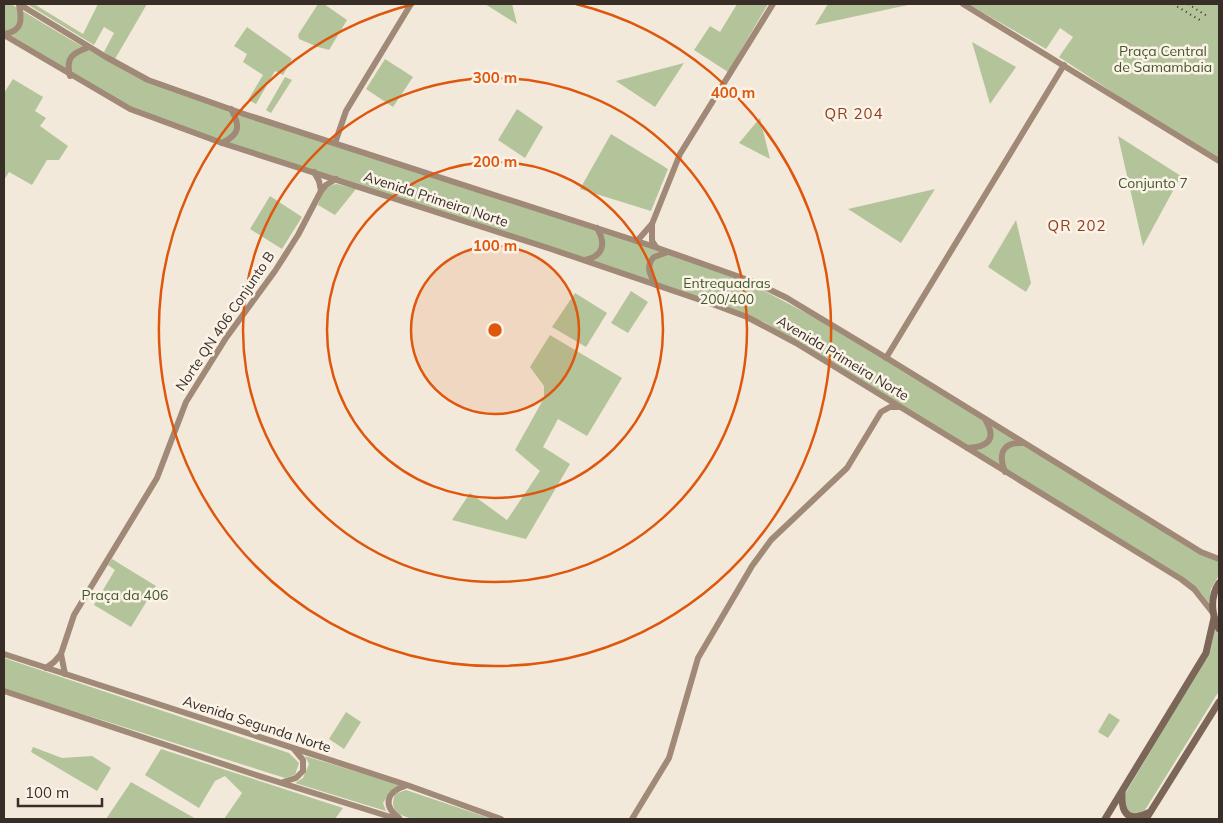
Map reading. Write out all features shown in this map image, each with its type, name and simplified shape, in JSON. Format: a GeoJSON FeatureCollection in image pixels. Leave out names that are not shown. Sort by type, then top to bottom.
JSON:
{"type":"FeatureCollection","features":[{"type":"Feature","properties":{"kind":"main road"},"geometry":{"type":"LineString","coordinates":[[4,34],[10,33],[18,27],[22,18],[19,4]]}},
{"type":"Feature","properties":{"kind":"main road","name":"Avenida Primeira Norte"},"geometry":{"type":"LineString","coordinates":[[19,4],[130,72],[148,80],[231,109],[656,247],[754,282],[787,298],[1201,552],[1219,559]]}},
{"type":"Feature","properties":{"kind":"main road"},"geometry":{"type":"LineString","coordinates":[[335,143],[346,111],[358,89],[411,4]]}},
{"type":"Feature","properties":{"kind":"main road"},"geometry":{"type":"LineString","coordinates":[[637,241],[652,224],[680,154],[773,4]]}},
{"type":"Feature","properties":{"kind":"main road"},"geometry":{"type":"LineString","coordinates":[[964,4],[1219,161]]}},
{"type":"Feature","properties":{"kind":"main road","name":"Avenida Primeira Norte"},"geometry":{"type":"LineString","coordinates":[[4,34],[70,76],[130,110],[222,143],[584,260],[747,317],[796,343],[1181,579],[1194,589],[1214,615]]}},
{"type":"Feature","properties":{"kind":"main road"},"geometry":{"type":"LineString","coordinates":[[70,76],[68,70],[69,59],[75,51],[89,47]]}},
{"type":"Feature","properties":{"kind":"main road"},"geometry":{"type":"LineString","coordinates":[[886,358],[1064,65]]}},
{"type":"Feature","properties":{"kind":"main road"},"geometry":{"type":"LineString","coordinates":[[222,143],[234,135],[237,127],[238,121],[231,109]]}},
{"type":"Feature","properties":{"kind":"main road"},"geometry":{"type":"LineString","coordinates":[[314,172],[319,181],[321,191]]}},
{"type":"Feature","properties":{"kind":"main road","name":"Norte QN 406 Conjunto B"},"geometry":{"type":"LineString","coordinates":[[46,668],[61,654],[74,615],[157,478],[186,402],[226,338],[275,271],[298,235],[321,191],[326,185],[336,179]]}},
{"type":"Feature","properties":{"kind":"main road"},"geometry":{"type":"LineString","coordinates":[[652,224],[652,241],[656,247]]}},
{"type":"Feature","properties":{"kind":"main road"},"geometry":{"type":"LineString","coordinates":[[584,260],[593,258],[601,249],[603,240],[597,228]]}},
{"type":"Feature","properties":{"kind":"main road"},"geometry":{"type":"LineString","coordinates":[[656,285],[649,270],[651,259],[657,255],[669,252]]}},
{"type":"Feature","properties":{"kind":"main road"},"geometry":{"type":"LineString","coordinates":[[881,396],[881,412]]}},
{"type":"Feature","properties":{"kind":"main road"},"geometry":{"type":"LineString","coordinates":[[632,819],[669,758],[698,658],[752,566],[771,540],[847,468],[881,412],[890,407],[898,407]]}},
{"type":"Feature","properties":{"kind":"main road"},"geometry":{"type":"LineString","coordinates":[[967,448],[982,447],[988,441],[991,432],[985,418]]}},
{"type":"Feature","properties":{"kind":"main road"},"geometry":{"type":"LineString","coordinates":[[1005,472],[1002,457],[1004,450],[1012,444],[1025,443]]}},
{"type":"Feature","properties":{"kind":"main road"},"geometry":{"type":"LineString","coordinates":[[1105,819],[1206,653],[1214,615],[1213,600],[1219,582]]}},
{"type":"Feature","properties":{"kind":"main road"},"geometry":{"type":"LineString","coordinates":[[1214,615],[1219,628]]}},
{"type":"Feature","properties":{"kind":"main road","name":"Avenida Segunda Norte"},"geometry":{"type":"LineString","coordinates":[[4,654],[407,785],[501,819]]}},
{"type":"Feature","properties":{"kind":"main road","name":"Norte QN 406 Conjunto B"},"geometry":{"type":"LineString","coordinates":[[61,654],[65,674]]}},
{"type":"Feature","properties":{"kind":"main road"},"geometry":{"type":"LineString","coordinates":[[4,691],[88,720],[397,819]]}},
{"type":"Feature","properties":{"kind":"main road"},"geometry":{"type":"LineString","coordinates":[[1122,793],[1121,807],[1128,815],[1136,818],[1148,816],[1219,702]]}},
{"type":"Feature","properties":{"kind":"main road"},"geometry":{"type":"LineString","coordinates":[[283,782],[296,778],[303,771],[303,760],[294,748]]}},
{"type":"Feature","properties":{"kind":"main road"},"geometry":{"type":"LineString","coordinates":[[400,819],[390,810],[389,800],[394,791],[407,785]]}},
{"type":"Feature","properties":{"kind":"green space","name":"Entrequadras 200/400"},"geometry":{"type":"Polygon","coordinates":[[[4,4],[11,4],[146,82],[734,275],[814,317],[1219,561],[1219,575],[1211,589],[1209,603],[1183,577],[764,322],[129,111],[4,37],[4,4]]]}},
{"type":"Feature","properties":{"kind":"green space"},"geometry":{"type":"Polygon","coordinates":[[[27,4],[34,4],[83,34],[98,4],[147,4],[115,59],[104,52],[114,33],[104,27],[94,45],[27,4]]]}},
{"type":"Feature","properties":{"kind":"green space"},"geometry":{"type":"Polygon","coordinates":[[[318,4],[324,4],[347,20],[329,50],[299,39],[298,35],[318,4]]]}},
{"type":"Feature","properties":{"kind":"green space"},"geometry":{"type":"Polygon","coordinates":[[[485,4],[512,4],[517,24],[485,4]]]}},
{"type":"Feature","properties":{"kind":"green space"},"geometry":{"type":"Polygon","coordinates":[[[737,4],[768,4],[728,72],[694,50],[710,26],[720,32],[737,4]]]}},
{"type":"Feature","properties":{"kind":"green space"},"geometry":{"type":"Polygon","coordinates":[[[828,4],[906,4],[908,5],[815,25],[828,4]]]}},
{"type":"Feature","properties":{"kind":"green space","name":"Praça Central de Samambaia"},"geometry":{"type":"Polygon","coordinates":[[[968,4],[1219,4],[1219,162],[1059,57],[1073,37],[1060,28],[1046,49],[968,4]]]}},
{"type":"Feature","properties":{"kind":"green space"},"geometry":{"type":"Polygon","coordinates":[[[247,27],[292,59],[283,75],[275,71],[256,104],[248,100],[263,75],[243,62],[247,54],[234,46],[247,27]]]}},
{"type":"Feature","properties":{"kind":"green space"},"geometry":{"type":"Polygon","coordinates":[[[972,42],[1016,67],[990,104],[972,42]]]}},
{"type":"Feature","properties":{"kind":"green space"},"geometry":{"type":"Polygon","coordinates":[[[385,59],[413,77],[393,107],[366,89],[385,59]]]}},
{"type":"Feature","properties":{"kind":"green space"},"geometry":{"type":"Polygon","coordinates":[[[684,63],[655,107],[616,81],[684,63]]]}},
{"type":"Feature","properties":{"kind":"green space"},"geometry":{"type":"Polygon","coordinates":[[[285,77],[292,80],[271,113],[266,110],[285,77]]]}},
{"type":"Feature","properties":{"kind":"green space"},"geometry":{"type":"Polygon","coordinates":[[[13,79],[43,97],[35,111],[46,118],[40,126],[68,146],[59,160],[47,160],[32,185],[9,172],[4,180],[4,93],[13,79]]]}},
{"type":"Feature","properties":{"kind":"green space"},"geometry":{"type":"Polygon","coordinates":[[[517,109],[543,127],[525,158],[498,140],[517,109]]]}},
{"type":"Feature","properties":{"kind":"green space"},"geometry":{"type":"Polygon","coordinates":[[[760,118],[770,159],[739,143],[760,118]]]}},
{"type":"Feature","properties":{"kind":"green space"},"geometry":{"type":"Polygon","coordinates":[[[611,134],[668,169],[651,211],[580,189],[611,134]]]}},
{"type":"Feature","properties":{"kind":"green space","name":"Conjunto 7"},"geometry":{"type":"Polygon","coordinates":[[[1118,136],[1181,176],[1143,246],[1118,136]]]}},
{"type":"Feature","properties":{"kind":"green space"},"geometry":{"type":"Polygon","coordinates":[[[337,184],[356,189],[335,215],[318,205],[327,188],[337,184]]]}},
{"type":"Feature","properties":{"kind":"green space"},"geometry":{"type":"Polygon","coordinates":[[[935,189],[901,243],[848,209],[935,189]]]}},
{"type":"Feature","properties":{"kind":"green space"},"geometry":{"type":"Polygon","coordinates":[[[270,196],[302,217],[282,249],[250,229],[270,196]]]}},
{"type":"Feature","properties":{"kind":"green space"},"geometry":{"type":"Polygon","coordinates":[[[1016,220],[1031,283],[1026,292],[988,267],[1016,220]]]}},
{"type":"Feature","properties":{"kind":"green space"},"geometry":{"type":"Polygon","coordinates":[[[631,291],[648,302],[628,333],[611,323],[631,291]]]}},
{"type":"Feature","properties":{"kind":"green space"},"geometry":{"type":"Polygon","coordinates":[[[575,293],[607,313],[586,347],[552,327],[575,293]]]}},
{"type":"Feature","properties":{"kind":"green space"},"geometry":{"type":"Polygon","coordinates":[[[550,335],[622,378],[587,436],[558,419],[543,447],[570,464],[526,539],[452,520],[470,493],[507,520],[540,471],[515,450],[544,398],[544,386],[530,367],[550,335]]]}},
{"type":"Feature","properties":{"kind":"green space","name":"Praça da 406"},"geometry":{"type":"Polygon","coordinates":[[[112,559],[156,586],[131,627],[94,605],[115,570],[108,565],[112,559]]]}},
{"type":"Feature","properties":{"kind":"green space"},"geometry":{"type":"Polygon","coordinates":[[[1215,629],[1219,636],[1219,691],[1145,810],[1137,814],[1129,813],[1124,807],[1125,794],[1210,651],[1215,629]]]}},
{"type":"Feature","properties":{"kind":"green space"},"geometry":{"type":"Polygon","coordinates":[[[4,658],[289,753],[299,763],[295,775],[285,778],[4,689],[4,658]]]}},
{"type":"Feature","properties":{"kind":"green space"},"geometry":{"type":"Polygon","coordinates":[[[346,712],[361,722],[344,749],[329,739],[346,712]]]}},
{"type":"Feature","properties":{"kind":"green space"},"geometry":{"type":"Polygon","coordinates":[[[1109,713],[1120,720],[1108,738],[1098,732],[1109,713]]]}},
{"type":"Feature","properties":{"kind":"green space"},"geometry":{"type":"Polygon","coordinates":[[[33,747],[62,758],[92,756],[111,768],[97,791],[31,752],[33,747]]]}},
{"type":"Feature","properties":{"kind":"green space"},"geometry":{"type":"Polygon","coordinates":[[[161,749],[343,808],[335,819],[224,819],[242,793],[225,776],[215,781],[199,808],[145,775],[161,749]]]}},
{"type":"Feature","properties":{"kind":"green space"},"geometry":{"type":"Polygon","coordinates":[[[305,756],[400,785],[391,791],[383,803],[386,811],[389,812],[295,783],[303,778],[309,764],[305,756]]]}},
{"type":"Feature","properties":{"kind":"green space"},"geometry":{"type":"Polygon","coordinates":[[[131,782],[196,819],[106,819],[131,782]]]}},
{"type":"Feature","properties":{"kind":"green space"},"geometry":{"type":"Polygon","coordinates":[[[406,790],[492,819],[412,819],[396,811],[393,804],[395,794],[406,790]]]}},
{"type":"Feature","properties":{"kind":"railway"},"geometry":{"type":"LineString","coordinates":[[1173,4],[1203,22]]}},
{"type":"Feature","properties":{"kind":"railway"},"geometry":{"type":"LineString","coordinates":[[1188,4],[1207,16]]}},
{"type":"Feature","properties":{"kind":"district","name":"QR 204"},"geometry":{"type":"Point","coordinates":[854,114]}},
{"type":"Feature","properties":{"kind":"district","name":"QR 202"},"geometry":{"type":"Point","coordinates":[1077,226]}}]}
